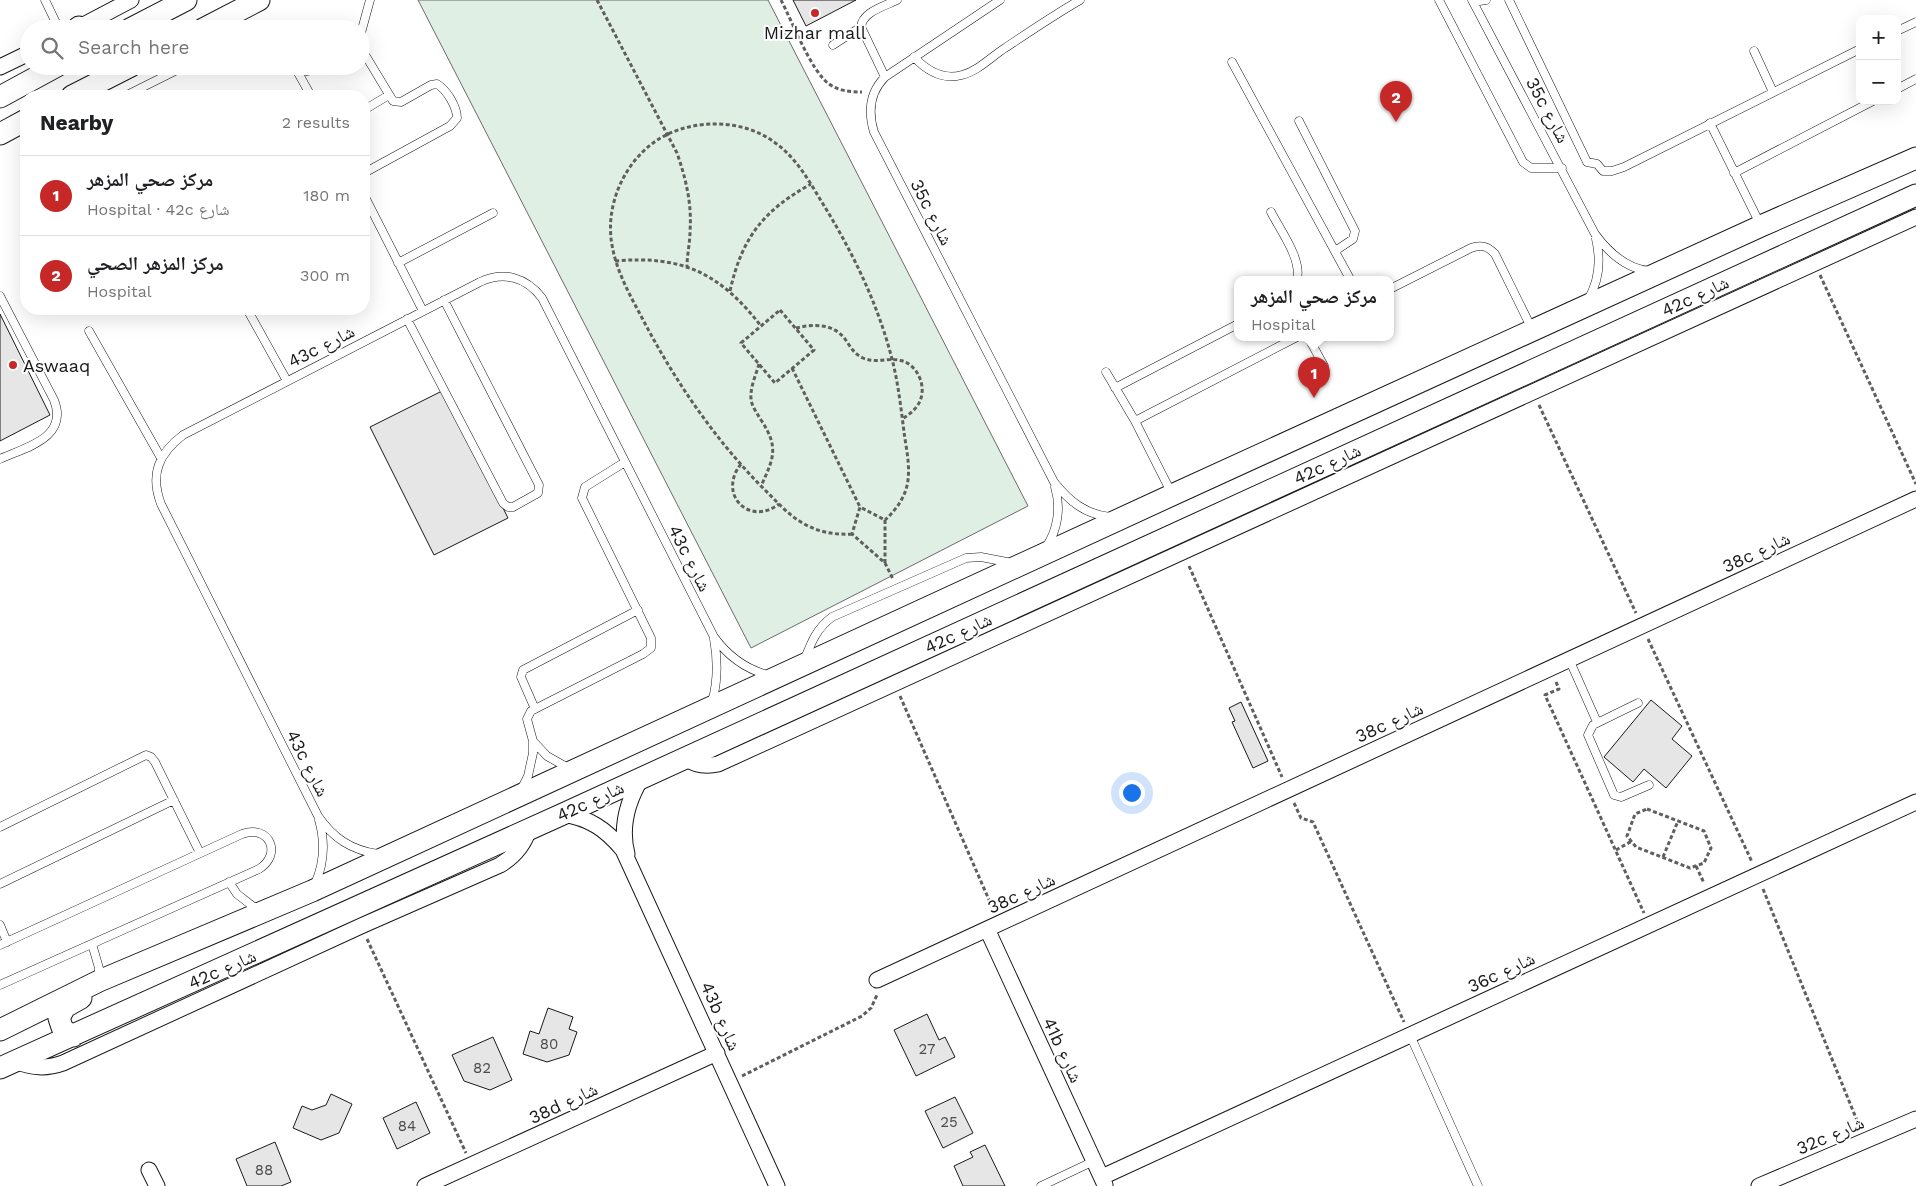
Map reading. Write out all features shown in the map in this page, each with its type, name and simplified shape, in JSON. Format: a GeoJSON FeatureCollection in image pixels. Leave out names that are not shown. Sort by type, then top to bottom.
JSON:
{"type":"FeatureCollection","features":[{"type":"Feature","properties":{"kind":"street"},"geometry":{"type":"LineString","coordinates":[[90,20],[131,0]]}},
{"type":"Feature","properties":{"kind":"street"},"geometry":{"type":"LineString","coordinates":[[147,20],[186,0]]}},
{"type":"Feature","properties":{"kind":"street"},"geometry":{"type":"LineString","coordinates":[[220,20],[259,0]]}},
{"type":"Feature","properties":{"kind":"street"},"geometry":{"type":"LineString","coordinates":[[0,67],[20,57]]}},
{"type":"Feature","properties":{"kind":"street"},"geometry":{"type":"LineString","coordinates":[[0,97],[38,75]]}},
{"type":"Feature","properties":{"kind":"street"},"geometry":{"type":"LineString","coordinates":[[84,90],[113,75]]}},
{"type":"Feature","properties":{"kind":"street"},"geometry":{"type":"LineString","coordinates":[[0,134],[20,123]]}},
{"type":"Feature","properties":{"kind":"street","name":"42c شارع"},"geometry":{"type":"LineString","coordinates":[[0,1030],[99,981],[312,891],[1172,495],[1761,226],[1916,158]]}},
{"type":"Feature","properties":{"kind":"street"},"geometry":{"type":"LineString","coordinates":[[685,758],[697,765],[711,766],[718,764],[1814,263],[1912,204],[1906,191],[1905,181],[1900,173],[1893,168]]}},
{"type":"Feature","properties":{"kind":"street","name":"42c شارع"},"geometry":{"type":"LineString","coordinates":[[5,1065],[73,1036],[1912,204]]}},
{"type":"Feature","properties":{"kind":"street","name":"38c شارع"},"geometry":{"type":"LineString","coordinates":[[878,980],[1916,499]]}},
{"type":"Feature","properties":{"kind":"street","name":"43b شارع"},"geometry":{"type":"LineString","coordinates":[[642,778],[629,804],[626,818],[626,848],[630,862],[777,1186]]}},
{"type":"Feature","properties":{"kind":"street","name":"36c شارع"},"geometry":{"type":"LineString","coordinates":[[1104,1182],[1410,1035],[1916,802]]}},
{"type":"Feature","properties":{"kind":"street","name":"43b شارع"},"geometry":{"type":"LineString","coordinates":[[563,814],[584,819],[603,829],[614,838],[630,862]]}},
{"type":"Feature","properties":{"kind":"street"},"geometry":{"type":"LineString","coordinates":[[5,1065],[37,1068],[63,1063],[508,860],[522,846],[529,829]]}},
{"type":"Feature","properties":{"kind":"street","name":"41b شارع"},"geometry":{"type":"LineString","coordinates":[[987,929],[1104,1182]]}},
{"type":"Feature","properties":{"kind":"street"},"geometry":{"type":"LineString","coordinates":[[73,1036],[68,1035],[60,1024],[61,1012],[65,1007],[93,990],[99,981]]}},
{"type":"Feature","properties":{"kind":"street","name":"38d شارع"},"geometry":{"type":"LineString","coordinates":[[425,1186],[458,1179],[472,1165],[717,1053]]}},
{"type":"Feature","properties":{"kind":"street","name":"32c شارع"},"geometry":{"type":"LineString","coordinates":[[1759,1186],[1916,1119]]}},
{"type":"Feature","properties":{"kind":"street"},"geometry":{"type":"LineString","coordinates":[[149,1170],[157,1186]]}},
{"type":"Feature","properties":{"kind":"lane"},"geometry":{"type":"LineString","coordinates":[[44,0],[65,20]]}},
{"type":"Feature","properties":{"kind":"lane"},"geometry":{"type":"LineString","coordinates":[[365,20],[370,0]]}},
{"type":"Feature","properties":{"kind":"lane"},"geometry":{"type":"LineString","coordinates":[[833,45],[861,27],[865,16],[897,0]]}},
{"type":"Feature","properties":{"kind":"lane"},"geometry":{"type":"LineString","coordinates":[[874,92],[885,78],[1000,0]]}},
{"type":"Feature","properties":{"kind":"lane"},"geometry":{"type":"LineString","coordinates":[[914,57],[923,67],[935,74],[961,75],[974,70],[1033,29],[1080,0]]}},
{"type":"Feature","properties":{"kind":"lane"},"geometry":{"type":"LineString","coordinates":[[1439,0],[1523,162],[1531,168],[1562,168]]}},
{"type":"Feature","properties":{"kind":"lane"},"geometry":{"type":"LineString","coordinates":[[1473,1],[1486,0]]}},
{"type":"Feature","properties":{"kind":"lane"},"geometry":{"type":"LineString","coordinates":[[1509,0],[1588,162],[1597,164],[1603,171],[1612,171],[1624,167],[1856,51]]}},
{"type":"Feature","properties":{"kind":"lane","name":"35c شارع"},"geometry":{"type":"LineString","coordinates":[[1473,1],[1596,234],[1605,247],[1617,258],[1631,266],[1646,271],[1662,272]]}},
{"type":"Feature","properties":{"kind":"lane"},"geometry":{"type":"LineString","coordinates":[[1901,29],[1916,22]]}},
{"type":"Feature","properties":{"kind":"lane"},"geometry":{"type":"LineString","coordinates":[[861,27],[885,78]]}},
{"type":"Feature","properties":{"kind":"lane"},"geometry":{"type":"LineString","coordinates":[[1754,51],[1774,92]]}},
{"type":"Feature","properties":{"kind":"lane"},"geometry":{"type":"LineString","coordinates":[[1232,62],[1348,276]]}},
{"type":"Feature","properties":{"kind":"lane"},"geometry":{"type":"LineString","coordinates":[[370,63],[393,101],[398,103],[431,85],[437,84],[442,88],[455,108],[456,118],[450,126],[370,169]]}},
{"type":"Feature","properties":{"kind":"lane"},"geometry":{"type":"LineString","coordinates":[[137,90],[167,75]]}},
{"type":"Feature","properties":{"kind":"lane"},"geometry":{"type":"LineString","coordinates":[[299,75],[307,90]]}},
{"type":"Feature","properties":{"kind":"lane"},"geometry":{"type":"LineString","coordinates":[[1901,86],[1916,79]]}},
{"type":"Feature","properties":{"kind":"lane","name":"35c شارع"},"geometry":{"type":"LineString","coordinates":[[874,92],[870,112],[874,132],[1054,482],[1058,497],[1058,513],[1052,536],[1040,556]]}},
{"type":"Feature","properties":{"kind":"lane"},"geometry":{"type":"LineString","coordinates":[[370,106],[389,95]]}},
{"type":"Feature","properties":{"kind":"lane"},"geometry":{"type":"LineString","coordinates":[[1734,173],[1865,105]]}},
{"type":"Feature","properties":{"kind":"lane"},"geometry":{"type":"LineString","coordinates":[[1299,121],[1355,230],[1353,239],[1335,251]]}},
{"type":"Feature","properties":{"kind":"lane"},"geometry":{"type":"LineString","coordinates":[[1710,123],[1761,226]]}},
{"type":"Feature","properties":{"kind":"lane"},"geometry":{"type":"LineString","coordinates":[[370,207],[423,311]]}},
{"type":"Feature","properties":{"kind":"lane"},"geometry":{"type":"LineString","coordinates":[[1270,212],[1297,261],[1298,276]]}},
{"type":"Feature","properties":{"kind":"lane"},"geometry":{"type":"LineString","coordinates":[[398,263],[493,213]]}},
{"type":"Feature","properties":{"kind":"lane","name":"35c شارع"},"geometry":{"type":"LineString","coordinates":[[1583,308],[1597,280],[1599,250],[1596,234]]}},
{"type":"Feature","properties":{"kind":"lane"},"geometry":{"type":"LineString","coordinates":[[1394,288],[1476,246],[1482,246],[1491,250],[1505,273],[1533,331]]}},
{"type":"Feature","properties":{"kind":"lane","name":"43c شارع"},"geometry":{"type":"LineString","coordinates":[[312,891],[317,879],[322,854],[321,828],[318,816],[161,504],[156,482],[161,458],[174,442],[183,435],[480,282],[499,276],[519,279],[536,290],[542,298],[714,637],[726,652],[741,664],[752,670],[778,677]]}},
{"type":"Feature","properties":{"kind":"lane"},"geometry":{"type":"LineString","coordinates":[[0,296],[54,400],[58,409],[58,418],[55,427],[49,435],[0,459]]}},
{"type":"Feature","properties":{"kind":"lane"},"geometry":{"type":"LineString","coordinates":[[407,320],[503,503],[508,507],[513,507],[538,493],[539,485],[444,300]]}},
{"type":"Feature","properties":{"kind":"lane"},"geometry":{"type":"LineString","coordinates":[[250,315],[287,381]]}},
{"type":"Feature","properties":{"kind":"lane"},"geometry":{"type":"LineString","coordinates":[[1115,388],[1234,326]]}},
{"type":"Feature","properties":{"kind":"lane"},"geometry":{"type":"LineString","coordinates":[[88,331],[161,458]]}},
{"type":"Feature","properties":{"kind":"lane"},"geometry":{"type":"LineString","coordinates":[[1135,421],[1289,341]]}},
{"type":"Feature","properties":{"kind":"lane"},"geometry":{"type":"LineString","coordinates":[[1310,341],[1324,366]]}},
{"type":"Feature","properties":{"kind":"lane"},"geometry":{"type":"LineString","coordinates":[[1106,372],[1135,421],[1172,495]]}},
{"type":"Feature","properties":{"kind":"lane"},"geometry":{"type":"LineString","coordinates":[[516,797],[528,776],[531,765],[533,741],[527,719],[529,715],[535,709],[647,652],[652,643],[638,610],[582,498],[582,492],[589,484],[625,462]]}},
{"type":"Feature","properties":{"kind":"lane","name":"35c شارع"},"geometry":{"type":"LineString","coordinates":[[1054,482],[1073,503],[1085,510],[1098,516],[1126,517]]}},
{"type":"Feature","properties":{"kind":"lane"},"geometry":{"type":"LineString","coordinates":[[801,666],[814,635],[832,617],[966,558],[981,557],[1021,565]]}},
{"type":"Feature","properties":{"kind":"lane"},"geometry":{"type":"LineString","coordinates":[[535,709],[521,678],[523,670],[638,610]]}},
{"type":"Feature","properties":{"kind":"lane","name":"43c شارع"},"geometry":{"type":"LineString","coordinates":[[710,708],[717,673],[714,637]]}},
{"type":"Feature","properties":{"kind":"lane"},"geometry":{"type":"LineString","coordinates":[[1569,659],[1597,722]]}},
{"type":"Feature","properties":{"kind":"lane"},"geometry":{"type":"LineString","coordinates":[[1638,703],[1597,722],[1590,729],[1589,740],[1614,795],[1621,797],[1649,785]]}},
{"type":"Feature","properties":{"kind":"lane"},"geometry":{"type":"LineString","coordinates":[[533,741],[547,756],[574,771]]}},
{"type":"Feature","properties":{"kind":"lane"},"geometry":{"type":"LineString","coordinates":[[0,827],[146,755],[154,760],[200,852]]}},
{"type":"Feature","properties":{"kind":"lane"},"geometry":{"type":"LineString","coordinates":[[0,884],[174,800]]}},
{"type":"Feature","properties":{"kind":"lane","name":"43c شارع"},"geometry":{"type":"LineString","coordinates":[[318,816],[334,835],[344,843],[366,852],[392,854]]}},
{"type":"Feature","properties":{"kind":"lane"},"geometry":{"type":"LineString","coordinates":[[0,925],[3,944],[249,831],[258,832],[270,842],[272,850],[266,865],[0,985]]}},
{"type":"Feature","properties":{"kind":"lane"},"geometry":{"type":"LineString","coordinates":[[228,882],[237,894],[261,912]]}},
{"type":"Feature","properties":{"kind":"lane"},"geometry":{"type":"LineString","coordinates":[[92,944],[99,968],[99,981]]}},
{"type":"Feature","properties":{"kind":"lane"},"geometry":{"type":"LineString","coordinates":[[1410,1035],[1478,1186]]}},
{"type":"Feature","properties":{"kind":"lane"},"geometry":{"type":"LineString","coordinates":[[1041,1186],[1094,1161]]}},
{"type":"Feature","properties":{"kind":"path"},"geometry":{"type":"LineString","coordinates":[[597,0],[680,162],[688,191],[690,219],[687,267]]}},
{"type":"Feature","properties":{"kind":"path"},"geometry":{"type":"LineString","coordinates":[[781,0],[821,76],[836,88],[845,91],[874,92]]}},
{"type":"Feature","properties":{"kind":"path"},"geometry":{"type":"LineString","coordinates":[[885,563],[885,520],[900,503],[908,482],[909,471],[902,419],[892,358],[878,316],[859,270],[837,226],[794,158],[773,140],[748,128],[721,124],[693,126],[667,135],[652,144],[638,157],[618,188],[613,206],[610,224],[611,243],[615,261],[634,302],[668,367],[696,407],[761,486],[790,515],[815,530],[829,534],[852,534],[885,563],[898,588]]}},
{"type":"Feature","properties":{"kind":"path"},"geometry":{"type":"LineString","coordinates":[[730,291],[738,260],[744,246],[757,226],[773,209],[792,194],[811,184]]}},
{"type":"Feature","properties":{"kind":"path"},"geometry":{"type":"LineString","coordinates":[[615,261],[664,261],[687,267],[709,277],[730,291],[743,303],[761,326]]}},
{"type":"Feature","properties":{"kind":"path"},"geometry":{"type":"LineString","coordinates":[[1814,263],[1916,484]]}},
{"type":"Feature","properties":{"kind":"path"},"geometry":{"type":"LineString","coordinates":[[780,310],[814,350],[775,383],[741,343],[761,326],[780,310]]}},
{"type":"Feature","properties":{"kind":"path"},"geometry":{"type":"LineString","coordinates":[[796,328],[808,325],[828,327],[839,333],[853,351],[864,358],[870,360],[892,358],[900,360],[914,369],[922,384],[922,393],[916,409],[902,419]]}},
{"type":"Feature","properties":{"kind":"path"},"geometry":{"type":"LineString","coordinates":[[759,364],[752,388],[751,400],[768,431],[773,446],[772,463],[761,486]]}},
{"type":"Feature","properties":{"kind":"path"},"geometry":{"type":"LineString","coordinates":[[792,368],[860,507],[885,520]]}},
{"type":"Feature","properties":{"kind":"path"},"geometry":{"type":"LineString","coordinates":[[1533,392],[1758,875],[1865,1141]]}},
{"type":"Feature","properties":{"kind":"path"},"geometry":{"type":"LineString","coordinates":[[741,464],[735,471],[732,488],[734,497],[739,504],[755,512],[772,510],[780,504]]}},
{"type":"Feature","properties":{"kind":"path"},"geometry":{"type":"LineString","coordinates":[[852,534],[860,507]]}},
{"type":"Feature","properties":{"kind":"path"},"geometry":{"type":"LineString","coordinates":[[1550,668],[1559,689],[1545,695],[1649,925]]}},
{"type":"Feature","properties":{"kind":"path"},"geometry":{"type":"LineString","coordinates":[[880,690],[885,702],[900,695],[994,908],[980,914],[987,929]]}},
{"type":"Feature","properties":{"kind":"path"},"geometry":{"type":"LineString","coordinates":[[1647,809],[1704,832],[1711,848],[1704,863],[1690,868],[1636,847],[1632,841],[1628,836],[1635,814],[1647,809]]}},
{"type":"Feature","properties":{"kind":"path"},"geometry":{"type":"LineString","coordinates":[[1663,858],[1678,821]]}},
{"type":"Feature","properties":{"kind":"path"},"geometry":{"type":"LineString","coordinates":[[1616,850],[1632,841]]}},
{"type":"Feature","properties":{"kind":"path"},"geometry":{"type":"LineString","coordinates":[[361,926],[472,1165]]}},
{"type":"Feature","properties":{"kind":"path"},"geometry":{"type":"LineString","coordinates":[[730,1082],[862,1016],[874,1003],[878,991],[878,980]]}},
{"type":"Feature","properties":{"kind":"green space"},"geometry":{"type":"Polygon","coordinates":[[[418,0],[768,0],[1028,506],[751,648],[418,0]]]}},
{"type":"Feature","properties":{"kind":"building","name":"Mizhar mall"},"geometry":{"type":"Polygon","coordinates":[[[793,0],[856,0],[806,26],[793,0]]]}},
{"type":"Feature","properties":{"kind":"building","name":"Aswaaq"},"geometry":{"type":"Polygon","coordinates":[[[0,314],[50,415],[0,441],[0,314]]]}},
{"type":"Feature","properties":{"kind":"building"},"geometry":{"type":"Polygon","coordinates":[[[444,390],[508,518],[434,555],[370,427],[444,390]]]}},
{"type":"Feature","properties":{"kind":"building"},"geometry":{"type":"Polygon","coordinates":[[[1651,700],[1682,726],[1672,739],[1692,756],[1666,788],[1644,769],[1633,782],[1604,757],[1651,700]]]}},
{"type":"Feature","properties":{"kind":"building"},"geometry":{"type":"Polygon","coordinates":[[[1241,702],[1268,761],[1253,768],[1232,722],[1235,721],[1229,708],[1241,702]]]}},
{"type":"Feature","properties":{"kind":"building"},"geometry":{"type":"Polygon","coordinates":[[[548,1008],[573,1017],[569,1029],[577,1032],[569,1055],[547,1062],[523,1054],[530,1031],[539,1034],[548,1008]]]}},
{"type":"Feature","properties":{"kind":"building"},"geometry":{"type":"Polygon","coordinates":[[[927,1014],[939,1040],[945,1037],[955,1057],[916,1076],[894,1030],[927,1014]]]}},
{"type":"Feature","properties":{"kind":"building"},"geometry":{"type":"Polygon","coordinates":[[[493,1037],[512,1080],[490,1090],[464,1081],[452,1055],[493,1037]]]}},
{"type":"Feature","properties":{"kind":"building"},"geometry":{"type":"Polygon","coordinates":[[[331,1094],[352,1104],[339,1133],[321,1140],[293,1128],[302,1106],[312,1110],[326,1105],[331,1094]]]}},
{"type":"Feature","properties":{"kind":"building"},"geometry":{"type":"Polygon","coordinates":[[[955,1097],[973,1133],[943,1148],[925,1111],[955,1097]]]}},
{"type":"Feature","properties":{"kind":"building"},"geometry":{"type":"Polygon","coordinates":[[[416,1102],[430,1133],[397,1149],[383,1118],[416,1102]]]}},
{"type":"Feature","properties":{"kind":"building"},"geometry":{"type":"Polygon","coordinates":[[[275,1142],[291,1182],[281,1186],[247,1186],[236,1159],[275,1142]]]}},
{"type":"Feature","properties":{"kind":"building"},"geometry":{"type":"Polygon","coordinates":[[[985,1145],[1005,1186],[963,1186],[954,1166],[973,1157],[970,1152],[985,1145]]]}},
{"type":"Feature","properties":{"kind":"place","name":"Mizhar mall"},"geometry":{"type":"Point","coordinates":[815,13]}},
{"type":"Feature","properties":{"kind":"place","name":"مركز المزهر الصحي"},"geometry":{"type":"Point","coordinates":[1396,122]}},
{"type":"Feature","properties":{"kind":"place","name":"Aswaaq"},"geometry":{"type":"Point","coordinates":[13,365]}},
{"type":"Feature","properties":{"kind":"place","name":"مركز صحي المزهر"},"geometry":{"type":"Point","coordinates":[1314,398]}}]}
